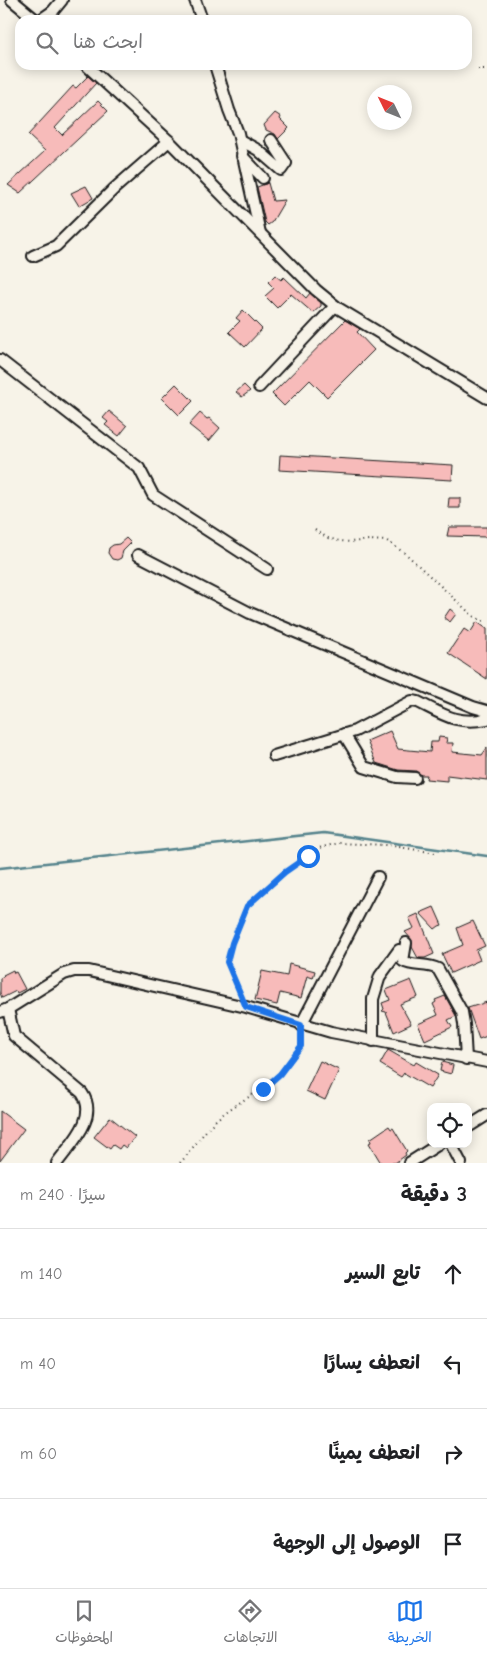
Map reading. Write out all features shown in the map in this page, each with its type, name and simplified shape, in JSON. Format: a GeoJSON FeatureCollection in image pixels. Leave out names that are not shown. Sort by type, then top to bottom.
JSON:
{"type":"FeatureCollection","features":[{"type":"Feature","properties":{"kind":"street"},"geometry":{"type":"LineString","coordinates":[[12,0],[30,15]]}},
{"type":"Feature","properties":{"kind":"street"},"geometry":{"type":"LineString","coordinates":[[47,15],[62,0]]}},
{"type":"Feature","properties":{"kind":"street"},"geometry":{"type":"LineString","coordinates":[[195,0],[200,15]]}},
{"type":"Feature","properties":{"kind":"street"},"geometry":{"type":"LineString","coordinates":[[91,70],[169,141],[316,290],[335,306],[487,398]]}},
{"type":"Feature","properties":{"kind":"street"},"geometry":{"type":"LineString","coordinates":[[217,70],[240,140],[260,234]]}},
{"type":"Feature","properties":{"kind":"street"},"geometry":{"type":"LineString","coordinates":[[240,140],[258,150],[281,170],[286,163],[271,140]]}},
{"type":"Feature","properties":{"kind":"street"},"geometry":{"type":"LineString","coordinates":[[33,256],[56,246],[115,188],[169,141]]}},
{"type":"Feature","properties":{"kind":"street"},"geometry":{"type":"LineString","coordinates":[[242,156],[263,178]]}},
{"type":"Feature","properties":{"kind":"street"},"geometry":{"type":"LineString","coordinates":[[258,387],[335,306]]}},
{"type":"Feature","properties":{"kind":"street"},"geometry":{"type":"LineString","coordinates":[[0,360],[138,468],[153,495],[267,569]]}},
{"type":"Feature","properties":{"kind":"street"},"geometry":{"type":"LineString","coordinates":[[138,555],[250,613],[473,707],[487,711]]}},
{"type":"Feature","properties":{"kind":"street"},"geometry":{"type":"LineString","coordinates":[[274,756],[355,731],[412,701],[418,702],[455,720],[470,722],[487,719]]}},
{"type":"Feature","properties":{"kind":"street"},"geometry":{"type":"LineString","coordinates":[[344,734],[364,767],[397,778],[415,778]]}},
{"type":"Feature","properties":{"kind":"street"},"geometry":{"type":"LineString","coordinates":[[301,1025],[378,877]]}},
{"type":"Feature","properties":{"kind":"street"},"geometry":{"type":"LineString","coordinates":[[373,1041],[373,999],[380,976],[402,947],[403,961],[407,964],[432,966],[438,969],[459,1007],[464,1024],[466,1059]]}},
{"type":"Feature","properties":{"kind":"street"},"geometry":{"type":"LineString","coordinates":[[57,1163],[85,1124],[88,1106],[82,1093],[14,1036],[4,1010],[64,974],[74,971],[94,972],[246,1007],[301,1025],[373,1041],[487,1062]]}},
{"type":"Feature","properties":{"kind":"street"},"geometry":{"type":"LineString","coordinates":[[472,1124],[487,1115]]}},
{"type":"Feature","properties":{"kind":"street"},"geometry":{"type":"LineString","coordinates":[[409,1163],[433,1148]]}},
{"type":"Feature","properties":{"kind":"street"},"geometry":{"type":"LineString","coordinates":[[453,1148],[461,1163]]}},
{"type":"Feature","properties":{"kind":"path"},"geometry":{"type":"LineString","coordinates":[[478,69],[487,69]]}},
{"type":"Feature","properties":{"kind":"path"},"geometry":{"type":"LineString","coordinates":[[316,530],[328,538],[339,541],[387,541],[406,554],[473,616],[487,623]]}},
{"type":"Feature","properties":{"kind":"path"},"geometry":{"type":"LineString","coordinates":[[246,1007],[227,962],[232,943],[247,906],[285,872],[319,848],[339,843],[388,845],[436,853]]}},
{"type":"Feature","properties":{"kind":"path"},"geometry":{"type":"LineString","coordinates":[[180,1163],[213,1123],[225,1113],[263,1089],[280,1074],[301,1046],[301,1025]]}},
{"type":"Feature","properties":{"kind":"building"},"geometry":{"type":"Polygon","coordinates":[[[88,76],[96,83],[55,128],[62,135],[98,101],[108,111],[20,193],[8,185],[45,151],[28,135],[73,86],[76,88],[88,76]]]}},
{"type":"Feature","properties":{"kind":"building"},"geometry":{"type":"Polygon","coordinates":[[[275,113],[281,117],[280,119],[289,128],[278,139],[275,134],[266,130],[264,125],[275,113]]]}},
{"type":"Feature","properties":{"kind":"building"},"geometry":{"type":"Polygon","coordinates":[[[268,183],[273,201],[285,200],[272,222],[268,225],[265,222],[257,187],[268,183]]]}},
{"type":"Feature","properties":{"kind":"building"},"geometry":{"type":"Polygon","coordinates":[[[86,186],[93,198],[79,206],[71,193],[86,186]]]}},
{"type":"Feature","properties":{"kind":"building"},"geometry":{"type":"Polygon","coordinates":[[[275,275],[281,280],[284,277],[306,298],[310,293],[321,303],[321,306],[313,313],[291,294],[277,308],[265,296],[274,288],[268,282],[275,275]]]}},
{"type":"Feature","properties":{"kind":"building"},"geometry":{"type":"Polygon","coordinates":[[[243,310],[262,329],[245,347],[229,332],[240,321],[236,318],[243,310]]]}},
{"type":"Feature","properties":{"kind":"building"},"geometry":{"type":"Polygon","coordinates":[[[345,320],[360,329],[357,332],[374,350],[327,397],[310,380],[284,406],[272,394],[345,320]]]}},
{"type":"Feature","properties":{"kind":"building"},"geometry":{"type":"Polygon","coordinates":[[[176,384],[193,401],[179,415],[162,398],[176,384]]]}},
{"type":"Feature","properties":{"kind":"building"},"geometry":{"type":"Polygon","coordinates":[[[244,385],[250,391],[242,397],[236,392],[244,385]]]}},
{"type":"Feature","properties":{"kind":"building"},"geometry":{"type":"Polygon","coordinates":[[[109,411],[127,426],[119,436],[105,425],[108,422],[103,418],[109,411]]]}},
{"type":"Feature","properties":{"kind":"building"},"geometry":{"type":"Polygon","coordinates":[[[200,413],[220,428],[209,441],[189,425],[200,413]]]}},
{"type":"Feature","properties":{"kind":"building"},"geometry":{"type":"Polygon","coordinates":[[[280,455],[453,465],[452,480],[279,470],[280,455]]]}},
{"type":"Feature","properties":{"kind":"building"},"geometry":{"type":"Polygon","coordinates":[[[449,498],[460,498],[460,508],[448,508],[449,498]]]}},
{"type":"Feature","properties":{"kind":"building"},"geometry":{"type":"Polygon","coordinates":[[[449,527],[487,527],[487,537],[447,536],[449,527]]]}},
{"type":"Feature","properties":{"kind":"building"},"geometry":{"type":"Polygon","coordinates":[[[126,538],[131,543],[123,551],[121,558],[117,560],[112,559],[108,553],[109,548],[119,544],[126,538]]]}},
{"type":"Feature","properties":{"kind":"building"},"geometry":{"type":"Polygon","coordinates":[[[450,609],[456,614],[450,622],[444,618],[450,609]]]}},
{"type":"Feature","properties":{"kind":"building"},"geometry":{"type":"Polygon","coordinates":[[[477,622],[487,629],[487,679],[448,653],[464,629],[470,633],[477,622]]]}},
{"type":"Feature","properties":{"kind":"building"},"geometry":{"type":"Polygon","coordinates":[[[390,731],[398,749],[430,752],[431,742],[438,742],[439,737],[447,738],[446,743],[453,743],[452,752],[482,755],[487,748],[487,780],[447,775],[447,781],[426,779],[427,775],[421,775],[416,771],[398,770],[376,763],[367,741],[390,731]]]}},
{"type":"Feature","properties":{"kind":"building"},"geometry":{"type":"Polygon","coordinates":[[[434,907],[442,925],[435,929],[420,913],[434,907]]]}},
{"type":"Feature","properties":{"kind":"building"},"geometry":{"type":"Polygon","coordinates":[[[418,914],[434,954],[425,958],[418,958],[412,947],[412,940],[405,932],[414,928],[409,918],[418,914]]]}},
{"type":"Feature","properties":{"kind":"building"},"geometry":{"type":"Polygon","coordinates":[[[473,921],[485,946],[476,950],[480,960],[451,973],[442,954],[463,945],[457,928],[473,921]]]}},
{"type":"Feature","properties":{"kind":"building"},"geometry":{"type":"Polygon","coordinates":[[[289,964],[315,971],[313,978],[307,976],[301,998],[280,993],[277,1005],[255,1000],[262,971],[287,976],[289,964]]]}},
{"type":"Feature","properties":{"kind":"building"},"geometry":{"type":"Polygon","coordinates":[[[13,970],[25,989],[2,998],[0,978],[13,970]]]}},
{"type":"Feature","properties":{"kind":"building"},"geometry":{"type":"Polygon","coordinates":[[[411,980],[418,997],[400,1004],[411,1024],[394,1032],[386,1012],[382,1011],[384,1009],[382,1003],[390,1000],[386,990],[411,980]]]}},
{"type":"Feature","properties":{"kind":"building"},"geometry":{"type":"Polygon","coordinates":[[[445,996],[456,1016],[448,1020],[452,1027],[425,1040],[418,1024],[438,1015],[433,1004],[436,1002],[435,1000],[445,996]]]}},
{"type":"Feature","properties":{"kind":"building"},"geometry":{"type":"Polygon","coordinates":[[[487,1002],[487,1036],[479,1039],[468,1008],[487,1002]]]}},
{"type":"Feature","properties":{"kind":"building"},"geometry":{"type":"Polygon","coordinates":[[[388,1050],[414,1065],[416,1062],[438,1075],[430,1088],[404,1073],[401,1077],[380,1064],[388,1050]]]}},
{"type":"Feature","properties":{"kind":"building"},"geometry":{"type":"Polygon","coordinates":[[[320,1061],[339,1070],[325,1100],[306,1091],[320,1061]]]}},
{"type":"Feature","properties":{"kind":"building"},"geometry":{"type":"Polygon","coordinates":[[[442,1062],[453,1065],[451,1074],[440,1071],[442,1062]]]}},
{"type":"Feature","properties":{"kind":"building"},"geometry":{"type":"Polygon","coordinates":[[[0,1111],[24,1129],[0,1161],[0,1111]]]}},
{"type":"Feature","properties":{"kind":"building"},"geometry":{"type":"Polygon","coordinates":[[[110,1117],[135,1137],[126,1148],[122,1145],[119,1149],[113,1145],[110,1149],[94,1137],[110,1117]]]}},
{"type":"Feature","properties":{"kind":"building"},"geometry":{"type":"Polygon","coordinates":[[[389,1126],[391,1129],[393,1128],[407,1151],[406,1155],[395,1163],[381,1163],[369,1143],[371,1142],[370,1139],[389,1126]]]}},
{"type":"Feature","properties":{"kind":"waterway"},"geometry":{"type":"LineString","coordinates":[[0,868],[323,833],[487,856]]}},
{"type":"Feature","properties":{"kind":"route"},"geometry":{"type":"LineString","coordinates":[[263,1089],[280,1074],[301,1046],[301,1025],[246,1007],[227,962],[232,943],[247,906],[285,872],[308,856]]}}]}
